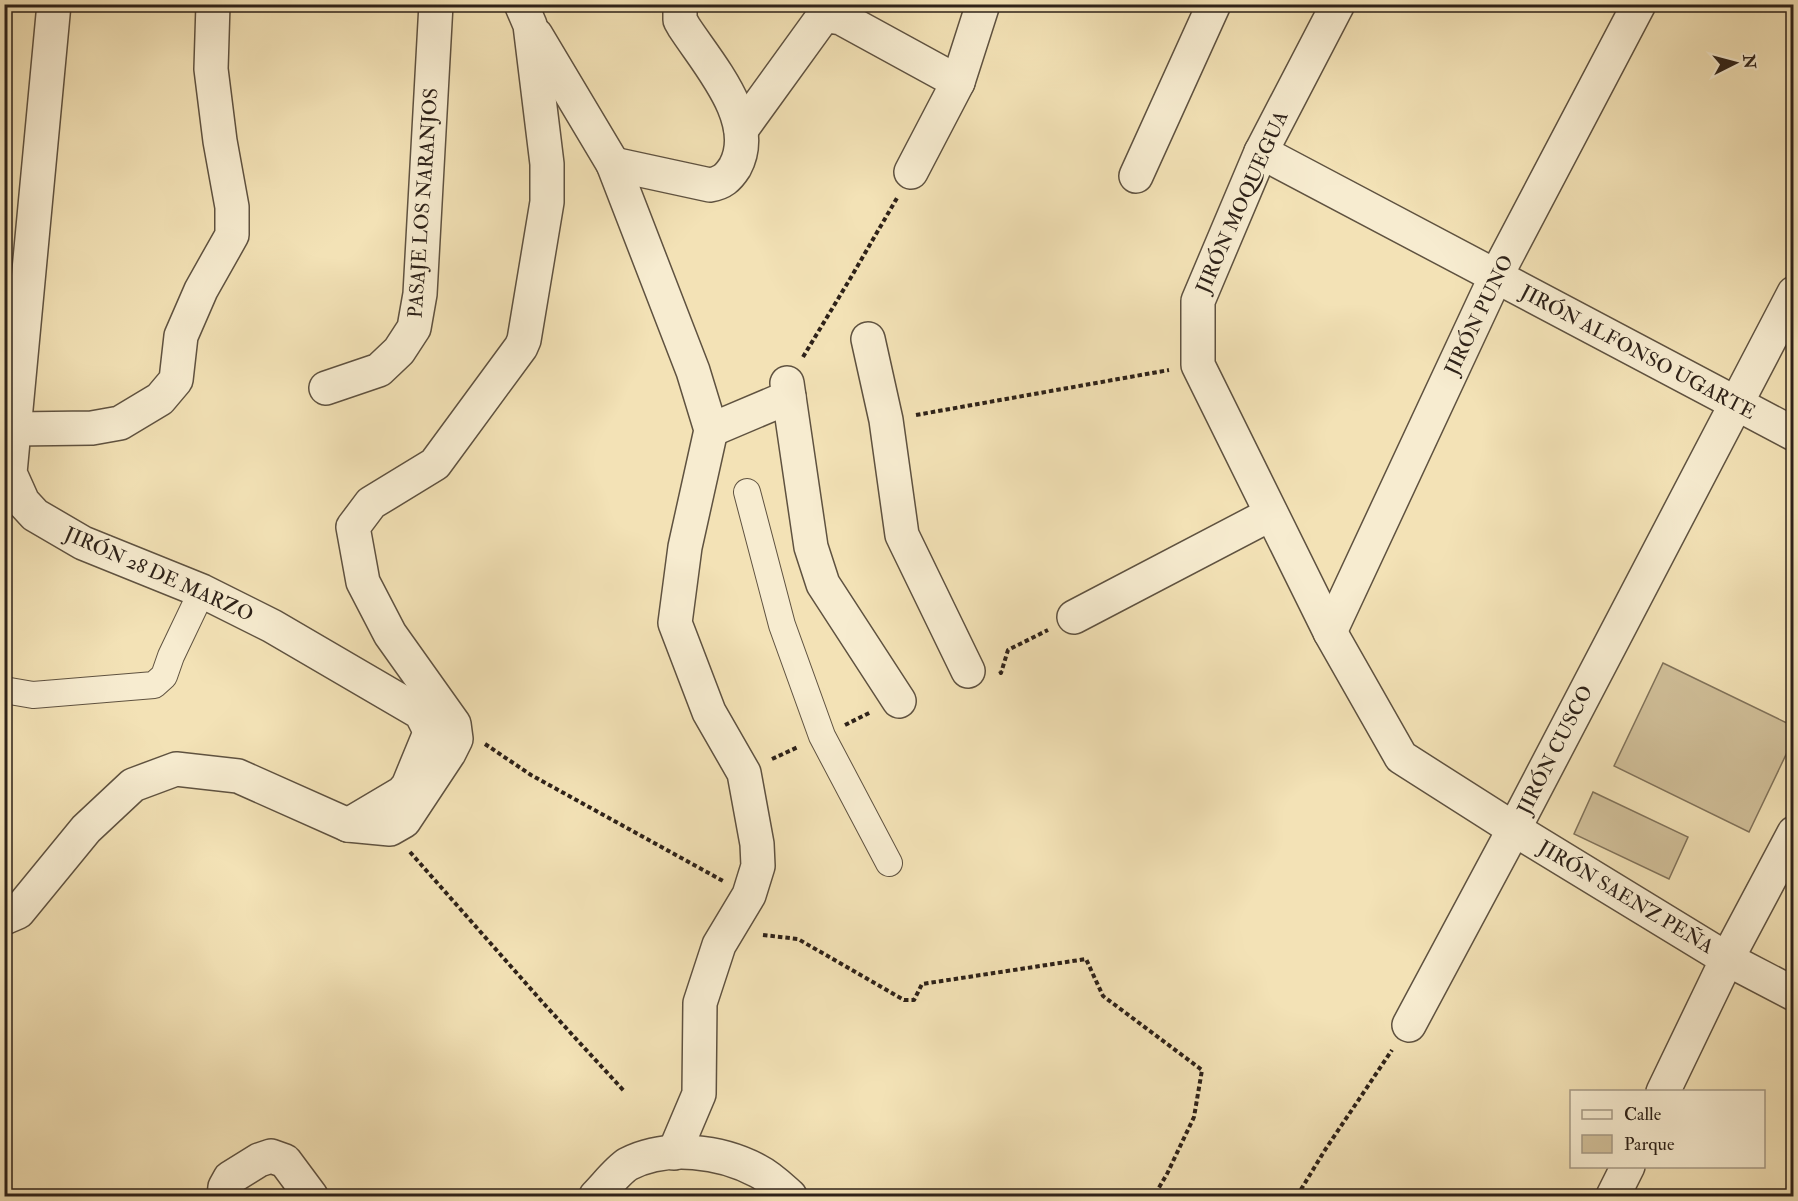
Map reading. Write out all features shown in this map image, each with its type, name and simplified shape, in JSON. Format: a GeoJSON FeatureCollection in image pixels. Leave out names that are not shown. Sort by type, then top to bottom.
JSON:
{"type":"FeatureCollection","features":[{"type":"Feature","properties":{"kind":"street","name":"JIRÓN 28 DE MARZO"},"geometry":{"type":"LineString","coordinates":[[54,4],[10,473],[23,502],[35,515],[84,543],[202,591],[272,626],[421,713],[429,735],[408,786],[402,793],[348,825]]}},
{"type":"Feature","properties":{"kind":"street"},"geometry":{"type":"LineString","coordinates":[[15,429],[92,428],[120,423],[160,399],[176,380],[182,336],[201,290],[232,235],[232,207],[220,141],[211,69],[213,4]]}},
{"type":"Feature","properties":{"kind":"street","name":"PASAJE LOS NARANJOS"},"geometry":{"type":"LineString","coordinates":[[326,388],[379,370],[399,351],[414,328],[420,294],[436,4]]}},
{"type":"Feature","properties":{"kind":"street"},"geometry":{"type":"LineString","coordinates":[[613,164],[710,185],[719,184],[728,178],[738,160],[741,130],[731,97],[680,20],[680,4]]}},
{"type":"Feature","properties":{"kind":"street"},"geometry":{"type":"LineString","coordinates":[[911,172],[958,82],[983,4]]}},
{"type":"Feature","properties":{"kind":"street"},"geometry":{"type":"LineString","coordinates":[[1136,176],[1214,4]]}},
{"type":"Feature","properties":{"kind":"street","name":"JIRÓN MOQUEGUA"},"geometry":{"type":"LineString","coordinates":[[1330,632],[1198,365],[1198,301],[1261,152],[1338,4]]}},
{"type":"Feature","properties":{"kind":"street","name":"JIRÓN PUNO"},"geometry":{"type":"LineString","coordinates":[[1330,632],[1496,276],[1639,4]]}},
{"type":"Feature","properties":{"kind":"street"},"geometry":{"type":"LineString","coordinates":[[526,15],[613,164],[693,371],[711,430],[685,547],[675,623],[709,712],[744,772],[757,844],[758,866],[749,895],[719,945],[700,1003],[699,1094],[674,1153]]}},
{"type":"Feature","properties":{"kind":"street"},"geometry":{"type":"LineString","coordinates":[[4,918],[18,912],[86,829],[133,785],[176,769],[238,776],[348,825],[390,829],[404,821],[449,753],[456,739],[454,724],[390,634],[363,582],[353,527],[371,503],[435,464],[524,340],[547,202],[547,164],[526,15]]}},
{"type":"Feature","properties":{"kind":"street"},"geometry":{"type":"LineString","coordinates":[[741,130],[822,18],[829,16],[841,18],[958,82]]}},
{"type":"Feature","properties":{"kind":"street","name":"JIRÓN ALFONSO UGARTE"},"geometry":{"type":"LineString","coordinates":[[1261,152],[1794,434]]}},
{"type":"Feature","properties":{"kind":"street","name":"JIRÓN CUSCO"},"geometry":{"type":"LineString","coordinates":[[1409,1025],[1794,293]]}},
{"type":"Feature","properties":{"kind":"street"},"geometry":{"type":"LineString","coordinates":[[868,339],[886,420],[902,535],[968,671]]}},
{"type":"Feature","properties":{"kind":"street"},"geometry":{"type":"LineString","coordinates":[[711,430],[788,390],[811,547],[823,584],[899,701]]}},
{"type":"Feature","properties":{"kind":"street"},"geometry":{"type":"LineString","coordinates":[[747,492],[782,625],[822,736],[889,863]]}},
{"type":"Feature","properties":{"kind":"street"},"geometry":{"type":"LineString","coordinates":[[1074,617],[1271,514]]}},
{"type":"Feature","properties":{"kind":"street"},"geometry":{"type":"LineString","coordinates":[[4,690],[33,694],[154,685],[164,676],[202,591]]}},
{"type":"Feature","properties":{"kind":"street","name":"JIRÓN SAENZ PEÑA"},"geometry":{"type":"LineString","coordinates":[[1330,632],[1401,757],[1727,959],[1794,994]]}},
{"type":"Feature","properties":{"kind":"street"},"geometry":{"type":"LineString","coordinates":[[1665,1090],[1727,959],[1794,833]]}},
{"type":"Feature","properties":{"kind":"street"},"geometry":{"type":"LineString","coordinates":[[596,1197],[626,1165],[654,1155],[674,1153],[717,1156],[740,1162],[760,1172],[790,1197]]}},
{"type":"Feature","properties":{"kind":"street"},"geometry":{"type":"LineString","coordinates":[[224,1197],[225,1187],[230,1178],[259,1160],[271,1156],[285,1161],[311,1197]]}},
{"type":"Feature","properties":{"kind":"street"},"geometry":{"type":"LineString","coordinates":[[1613,1197],[1628,1168]]}},
{"type":"Feature","properties":{"kind":"path"},"geometry":{"type":"LineString","coordinates":[[788,390],[911,172]]}},
{"type":"Feature","properties":{"kind":"path"},"geometry":{"type":"LineString","coordinates":[[886,420],[1198,365]]}},
{"type":"Feature","properties":{"kind":"path"},"geometry":{"type":"LineString","coordinates":[[454,724],[531,775],[749,895]]}},
{"type":"Feature","properties":{"kind":"path"},"geometry":{"type":"LineString","coordinates":[[390,829],[624,1091]]}},
{"type":"Feature","properties":{"kind":"path"},"geometry":{"type":"LineString","coordinates":[[719,945],[748,936],[766,934],[798,939],[904,1000],[914,1000],[921,984],[1086,959],[1103,996],[1202,1070],[1194,1117],[1154,1197]]}},
{"type":"Feature","properties":{"kind":"path"},"geometry":{"type":"LineString","coordinates":[[1297,1197],[1325,1150],[1409,1025]]}},
{"type":"Feature","properties":{"kind":"green space"},"geometry":{"type":"Polygon","coordinates":[[[1663,663],[1793,726],[1793,740],[1749,832],[1614,766],[1663,663]]]}},
{"type":"Feature","properties":{"kind":"green space"},"geometry":{"type":"Polygon","coordinates":[[[1593,792],[1688,837],[1669,879],[1574,834],[1593,792]]]}}]}
